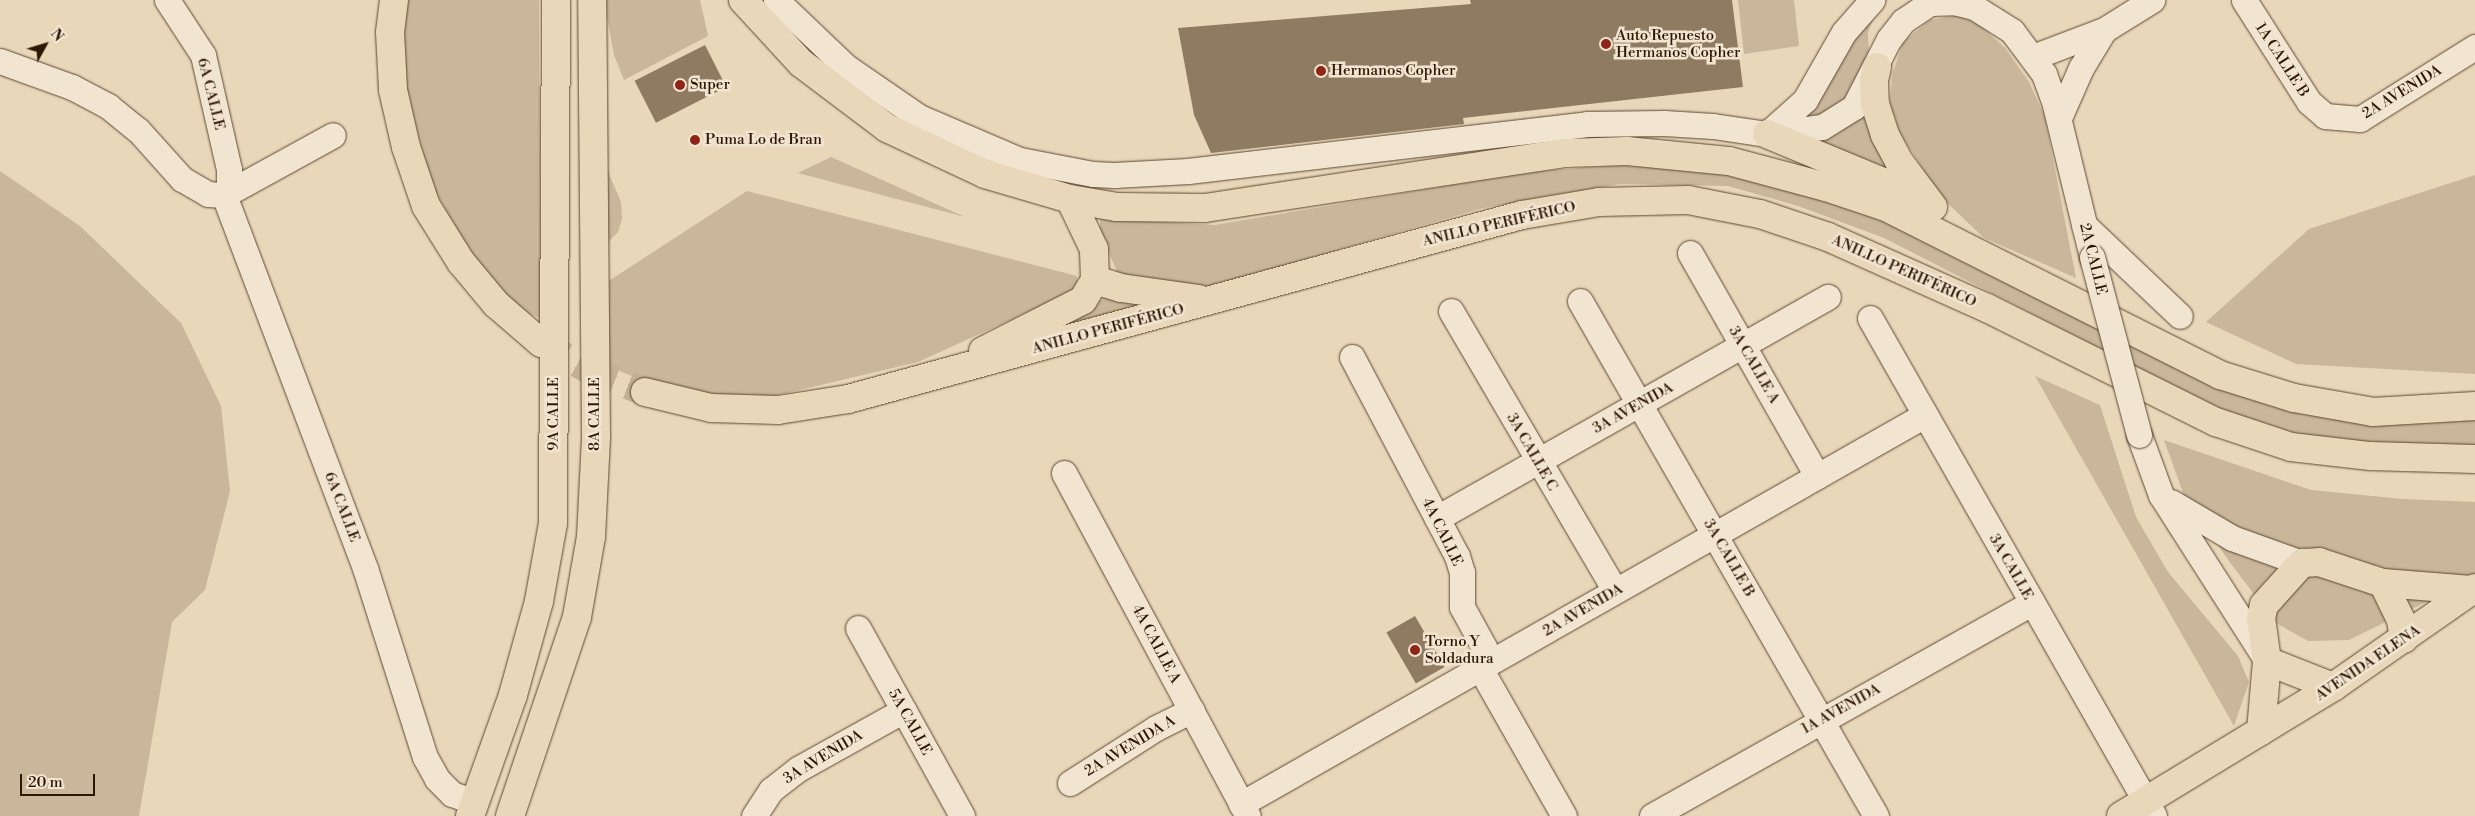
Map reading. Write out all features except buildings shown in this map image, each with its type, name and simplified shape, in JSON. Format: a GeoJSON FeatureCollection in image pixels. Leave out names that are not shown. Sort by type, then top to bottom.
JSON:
{"type":"FeatureCollection","features":[{"type":"Feature","properties":{"kind":"main road"},"geometry":{"type":"LineString","coordinates":[[394,0],[390,32],[393,90],[406,147],[426,206],[461,262],[496,304],[541,343]]}},
{"type":"Feature","properties":{"kind":"main road","name":"9A CALLE"},"geometry":{"type":"LineString","coordinates":[[473,809],[516,686],[539,601],[553,523],[556,0]]}},
{"type":"Feature","properties":{"kind":"main road","name":"8A CALLE"},"geometry":{"type":"LineString","coordinates":[[510,816],[578,617],[591,537],[596,437],[592,0]]}},
{"type":"Feature","properties":{"kind":"main road"},"geometry":{"type":"LineString","coordinates":[[743,0],[801,63],[887,128],[985,174],[1070,199],[1117,207],[1205,208],[1503,161],[1566,153],[1627,151],[1729,161],[1789,176],[1886,207],[2220,375],[2294,398],[2373,412],[2475,406]]}},
{"type":"Feature","properties":{"kind":"main road"},"geometry":{"type":"LineString","coordinates":[[1877,67],[1874,80],[1875,104],[1893,149],[1920,192],[1974,250]]}},
{"type":"Feature","properties":{"kind":"main road"},"geometry":{"type":"LineString","coordinates":[[1767,134],[1882,182],[1974,250]]}},
{"type":"Feature","properties":{"kind":"main road"},"geometry":{"type":"LineString","coordinates":[[931,377],[1083,300],[1095,280],[1094,249],[1070,199]]}},
{"type":"Feature","properties":{"kind":"main road","name":"ANILLO PERIFÉRICO"},"geometry":{"type":"LineString","coordinates":[[645,392],[711,408],[778,410],[848,398],[1522,215],[1599,202],[1688,200],[1760,214],[1828,237],[1987,308],[2216,422],[2291,448],[2370,456],[2475,459]]}},
{"type":"Feature","properties":{"kind":"main road"},"geometry":{"type":"LineString","coordinates":[[1095,280],[1122,288],[1209,300]]}},
{"type":"Feature","properties":{"kind":"main road","name":"AVENIDA ELENA"},"geometry":{"type":"LineString","coordinates":[[2302,564],[2319,562],[2383,583],[2473,589]]}},
{"type":"Feature","properties":{"kind":"main road"},"geometry":{"type":"LineString","coordinates":[[2261,731],[2267,661],[2261,618],[2264,605],[2302,564]]}},
{"type":"Feature","properties":{"kind":"main road"},"geometry":{"type":"LineString","coordinates":[[2383,583],[2401,620],[2404,640]]}},
{"type":"Feature","properties":{"kind":"main road","name":"AVENIDA ELENA"},"geometry":{"type":"LineString","coordinates":[[2120,816],[2149,809],[2261,731],[2333,687],[2404,640],[2473,589]]}},
{"type":"Feature","properties":{"kind":"main road"},"geometry":{"type":"LineString","coordinates":[[2267,661],[2333,687]]}},
{"type":"Feature","properties":{"kind":"street","name":"6A CALLE"},"geometry":{"type":"LineString","coordinates":[[167,0],[203,56],[210,79],[229,169],[229,185],[224,195],[365,568],[425,757],[437,779],[452,794],[473,809]]}},
{"type":"Feature","properties":{"kind":"street"},"geometry":{"type":"LineString","coordinates":[[776,0],[845,66],[919,117],[1020,160],[1093,174],[1188,171],[1587,124],[1674,124],[1767,134],[1800,107],[1844,32],[1872,0]]}},
{"type":"Feature","properties":{"kind":"street","name":"2A CALLE"},"geometry":{"type":"LineString","coordinates":[[1998,0],[2012,31],[2044,74],[2059,118],[2092,257],[2139,435],[2161,494],[2267,661]]}},
{"type":"Feature","properties":{"kind":"street"},"geometry":{"type":"LineString","coordinates":[[2033,57],[2104,30],[2152,0]]}},
{"type":"Feature","properties":{"kind":"street","name":"1A CALLE B"},"geometry":{"type":"LineString","coordinates":[[2244,0],[2309,102],[2325,116]]}},
{"type":"Feature","properties":{"kind":"street","name":"2A CALLE"},"geometry":{"type":"LineString","coordinates":[[1767,134],[1833,123],[1854,107],[1877,67],[1895,30],[1910,15],[1930,3],[1954,2],[1969,6],[2012,31]]}},
{"type":"Feature","properties":{"kind":"street"},"geometry":{"type":"LineString","coordinates":[[2059,118],[2077,75],[2104,30]]}},
{"type":"Feature","properties":{"kind":"street","name":"2A AVENIDA"},"geometry":{"type":"LineString","coordinates":[[2325,116],[2360,119],[2475,47]]}},
{"type":"Feature","properties":{"kind":"street"},"geometry":{"type":"LineString","coordinates":[[0,61],[72,87],[108,106],[138,130],[182,179],[199,191],[224,195],[333,134]]}},
{"type":"Feature","properties":{"kind":"street"},"geometry":{"type":"LineString","coordinates":[[2084,225],[2180,316]]}},
{"type":"Feature","properties":{"kind":"street","name":"3A CALLE A"},"geometry":{"type":"LineString","coordinates":[[1690,253],[1817,476]]}},
{"type":"Feature","properties":{"kind":"street","name":"3A AVENIDA"},"geometry":{"type":"LineString","coordinates":[[1437,518],[1828,297]]}},
{"type":"Feature","properties":{"kind":"street","name":"3A CALLE B"},"geometry":{"type":"LineString","coordinates":[[1580,301],[1641,403],[1876,816]]}},
{"type":"Feature","properties":{"kind":"street","name":"3A CALLE C"},"geometry":{"type":"LineString","coordinates":[[1451,311],[1615,591]]}},
{"type":"Feature","properties":{"kind":"street","name":"3A CALLE"},"geometry":{"type":"LineString","coordinates":[[1870,318],[2149,809]]}},
{"type":"Feature","properties":{"kind":"street","name":"4A CALLE"},"geometry":{"type":"LineString","coordinates":[[1352,357],[1437,518],[1462,572],[1462,607],[1484,647],[1480,668]]}},
{"type":"Feature","properties":{"kind":"street","name":"2A AVENIDA"},"geometry":{"type":"LineString","coordinates":[[1245,810],[1480,668],[1925,415]]}},
{"type":"Feature","properties":{"kind":"street","name":"4A CALLE A"},"geometry":{"type":"LineString","coordinates":[[1064,473],[1245,810]]}},
{"type":"Feature","properties":{"kind":"street"},"geometry":{"type":"LineString","coordinates":[[2161,494],[2198,520],[2232,538],[2302,564]]}},
{"type":"Feature","properties":{"kind":"street","name":"1A AVENIDA"},"geometry":{"type":"LineString","coordinates":[[1652,816],[2032,603]]}},
{"type":"Feature","properties":{"kind":"street","name":"5A CALLE"},"geometry":{"type":"LineString","coordinates":[[858,628],[962,816]]}},
{"type":"Feature","properties":{"kind":"street"},"geometry":{"type":"LineString","coordinates":[[1480,668],[1564,816]]}},
{"type":"Feature","properties":{"kind":"street","name":"3A AVENIDA"},"geometry":{"type":"LineString","coordinates":[[754,816],[771,790],[798,769],[904,710]]}},
{"type":"Feature","properties":{"kind":"street","name":"2A AVENIDA A"},"geometry":{"type":"LineString","coordinates":[[1070,783],[1156,728],[1192,710]]}},
{"type":"Feature","properties":{"kind":"shaded area"},"geometry":{"type":"Polygon","coordinates":[[[407,0],[539,0],[541,319],[515,306],[470,253],[431,184],[404,79],[402,49],[407,0]]]}},
{"type":"Feature","properties":{"kind":"shaded area"},"geometry":{"type":"Polygon","coordinates":[[[604,0],[700,0],[708,36],[624,80],[614,55],[604,0]]]}},
{"type":"Feature","properties":{"kind":"shaded area"},"geometry":{"type":"Polygon","coordinates":[[[1738,0],[1794,0],[1799,46],[1744,54],[1738,0]]]}},
{"type":"Feature","properties":{"kind":"shaded area"},"geometry":{"type":"Polygon","coordinates":[[[1875,15],[1868,32],[1869,56],[1846,99],[1826,116],[1800,121],[1828,86],[1850,46],[1875,15]]]}},
{"type":"Feature","properties":{"kind":"shaded area"},"geometry":{"type":"Polygon","coordinates":[[[1958,15],[1980,25],[2005,48],[2029,82],[2045,117],[2076,278],[1984,238],[1941,197],[1900,133],[1890,103],[1892,75],[1903,42],[1930,20],[1958,15]]]}},
{"type":"Feature","properties":{"kind":"shaded area"},"geometry":{"type":"Polygon","coordinates":[[[1866,110],[1899,183],[1812,142],[1854,123],[1866,110]]]}},
{"type":"Feature","properties":{"kind":"shaded area"},"geometry":{"type":"Polygon","coordinates":[[[831,157],[965,217],[798,173],[831,157]]]}},
{"type":"Feature","properties":{"kind":"shaded area"},"geometry":{"type":"Polygon","coordinates":[[[604,162],[621,202],[622,219],[618,232],[601,250],[604,162]]]}},
{"type":"Feature","properties":{"kind":"shaded area"},"geometry":{"type":"Polygon","coordinates":[[[1619,165],[1731,172],[1802,191],[1886,222],[2214,386],[2475,420],[2475,450],[2372,447],[2295,433],[2212,406],[1884,238],[1798,206],[1728,186],[1620,184],[1483,208],[1209,287],[1119,276],[1100,232],[1100,218],[1215,225],[1526,172],[1619,165]]]}},
{"type":"Feature","properties":{"kind":"shaded area"},"geometry":{"type":"Polygon","coordinates":[[[0,171],[80,226],[181,323],[221,406],[230,491],[205,590],[172,622],[139,816],[0,816],[0,171]]]}},
{"type":"Feature","properties":{"kind":"shaded area"},"geometry":{"type":"Polygon","coordinates":[[[2475,175],[2475,374],[2296,364],[2206,322],[2309,229],[2475,175]]]}},
{"type":"Feature","properties":{"kind":"shaded area"},"geometry":{"type":"Polygon","coordinates":[[[747,191],[1077,276],[1078,289],[918,362],[770,397],[703,396],[661,388],[605,365],[604,284],[747,191]]]}},
{"type":"Feature","properties":{"kind":"shaded area"},"geometry":{"type":"Polygon","coordinates":[[[1105,298],[1154,305],[1046,332],[1105,298]]]}},
{"type":"Feature","properties":{"kind":"shaded area"},"geometry":{"type":"Polygon","coordinates":[[[2035,376],[2100,405],[2136,517],[2168,572],[2238,656],[2249,682],[2234,726],[2035,376]]]}},
{"type":"Feature","properties":{"kind":"shaded area"},"geometry":{"type":"Polygon","coordinates":[[[2164,440],[2311,490],[2403,499],[2475,502],[2475,578],[2349,640],[2308,641],[2276,623],[2231,564],[2185,498],[2164,440]]]}},
{"type":"Feature","properties":{"kind":"tunnel"},"geometry":{"type":"LineString","coordinates":[[541,343],[589,370],[645,392]]}},
{"type":"Feature","properties":{"kind":"place","name":"Auto Repuesto Hermanos Copher"},"geometry":{"type":"Point","coordinates":[1606,44]}},
{"type":"Feature","properties":{"kind":"place","name":"Hermanos Copher"},"geometry":{"type":"Point","coordinates":[1321,71]}},
{"type":"Feature","properties":{"kind":"place","name":"Super"},"geometry":{"type":"Point","coordinates":[680,85]}},
{"type":"Feature","properties":{"kind":"place","name":"Puma Lo de Bran"},"geometry":{"type":"Point","coordinates":[695,140]}},
{"type":"Feature","properties":{"kind":"place","name":"Torno Y Soldadura"},"geometry":{"type":"Point","coordinates":[1415,650]}}]}
